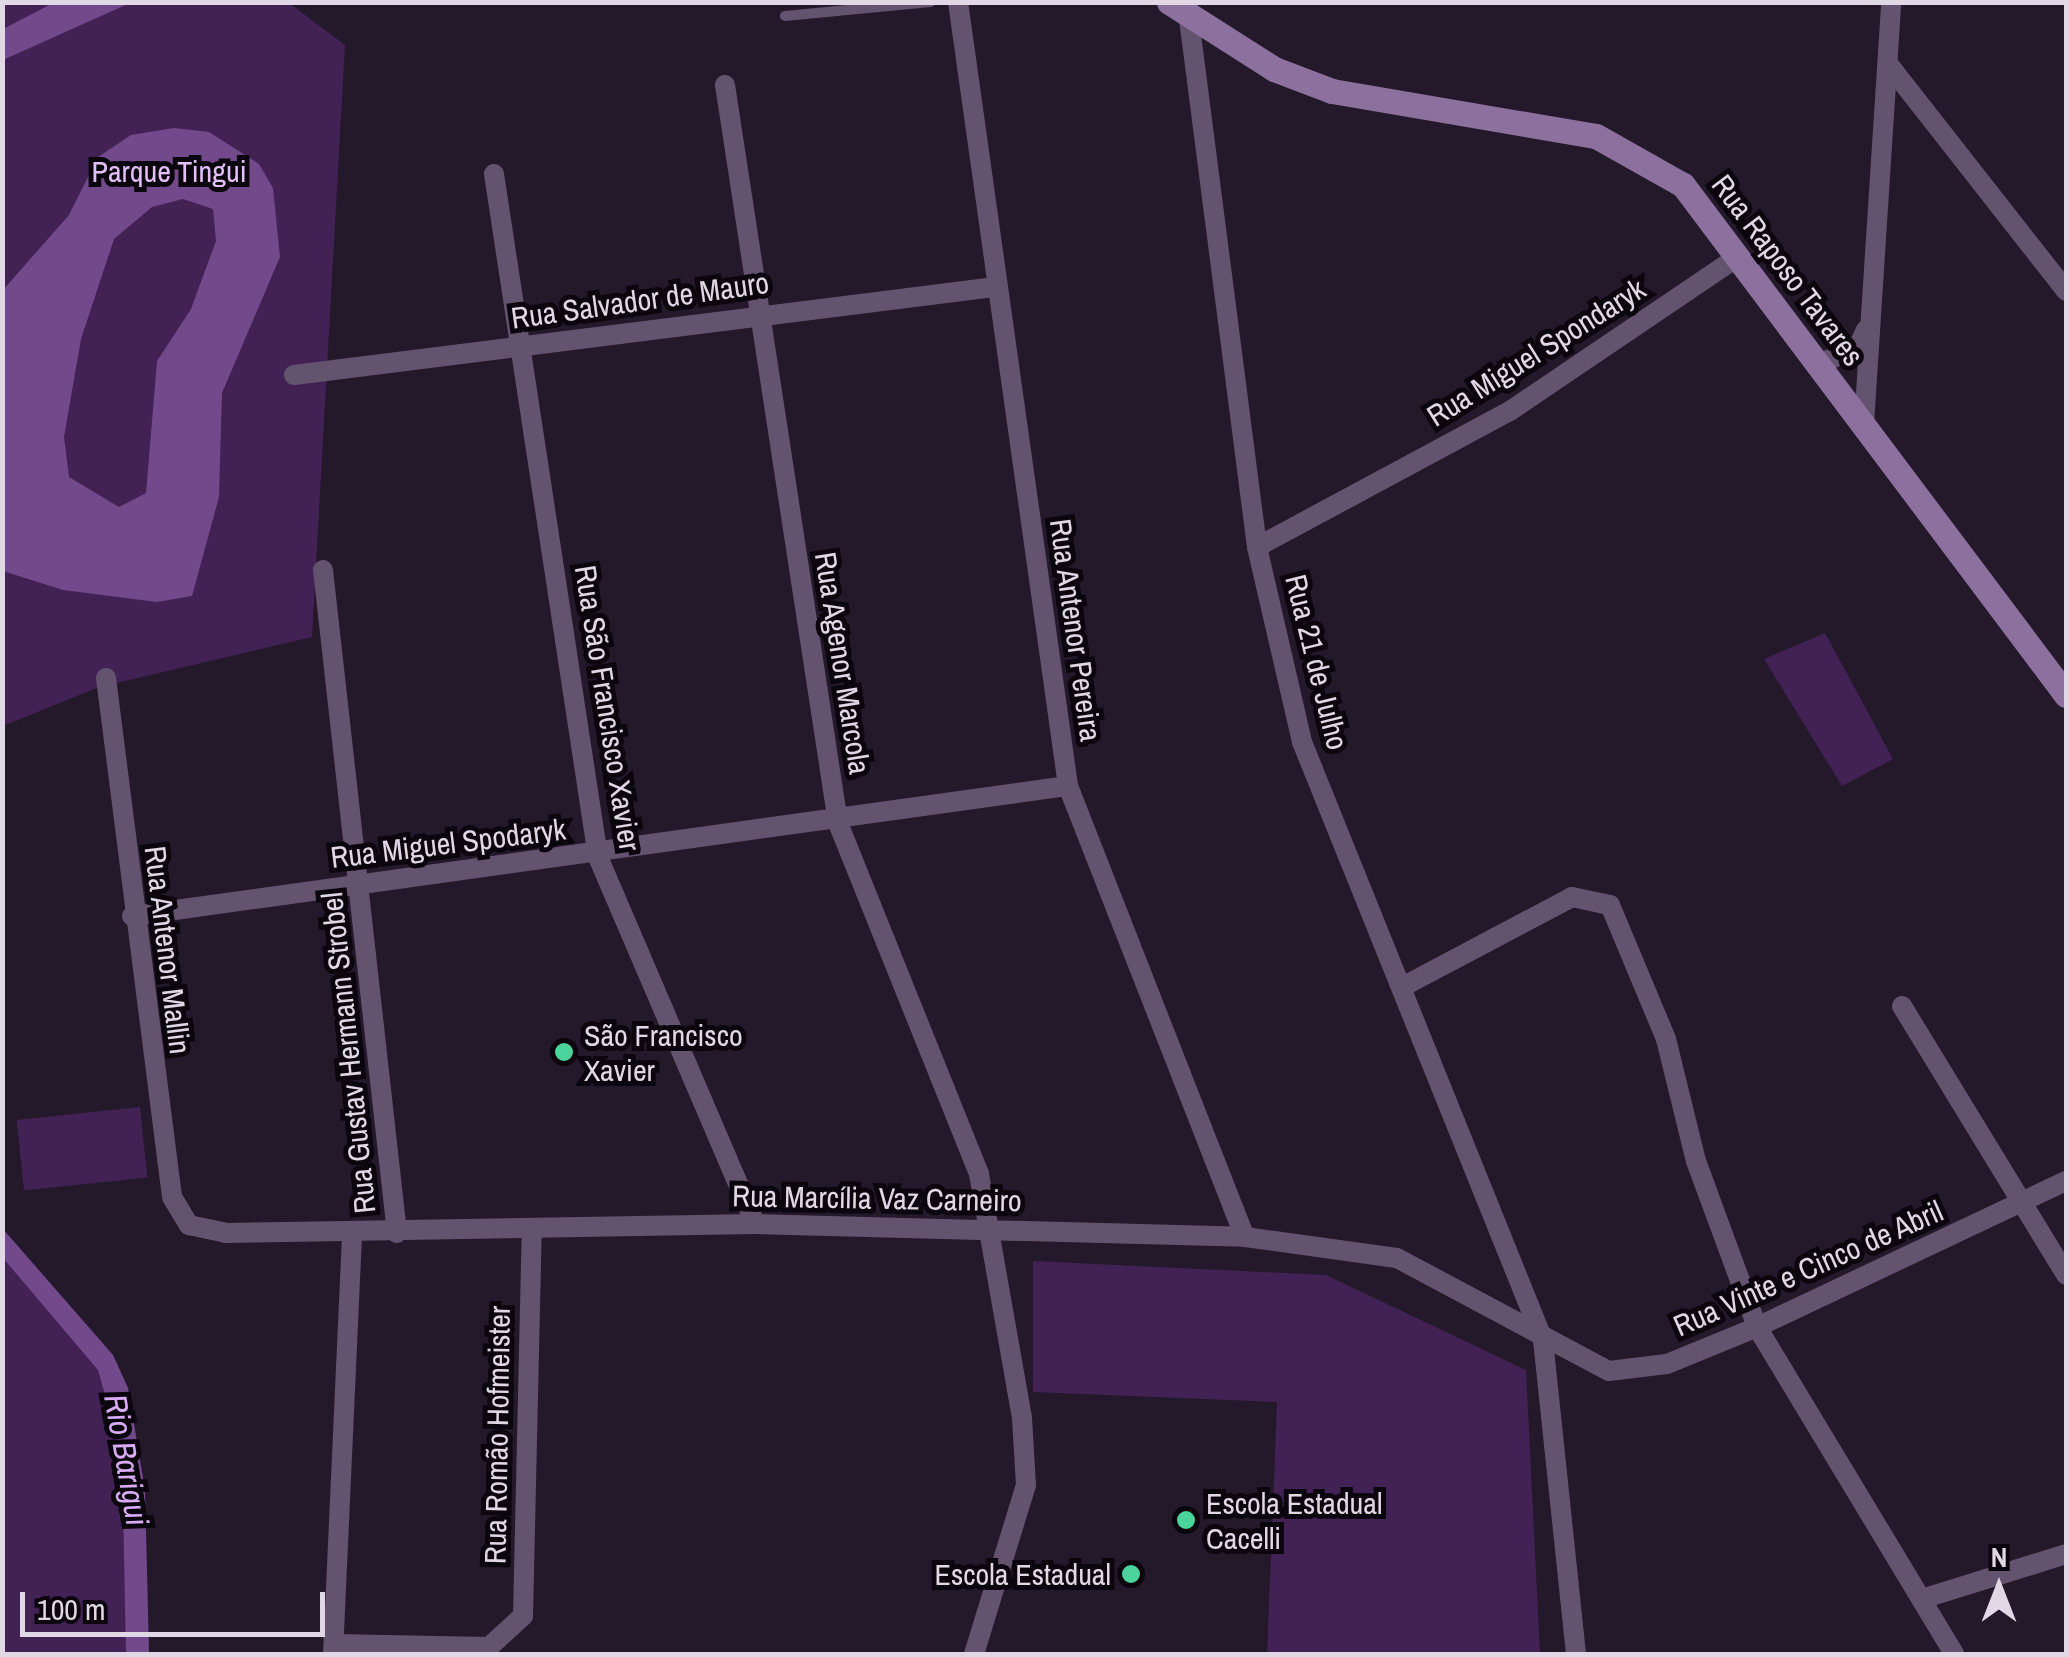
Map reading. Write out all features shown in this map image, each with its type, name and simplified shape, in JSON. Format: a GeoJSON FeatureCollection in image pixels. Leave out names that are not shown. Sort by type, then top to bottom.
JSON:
{"type":"FeatureCollection","features":[{"type":"Feature","properties":{"kind":"main road","name":"Rua Raposo Tavares"},"geometry":{"type":"LineString","coordinates":[[1169,2],[1189,19],[1332,91],[1596,136],[1683,185],[2066,695]]}},
{"type":"Feature","properties":{"kind":"street","name":"Rua Antenor Pereira"},"geometry":{"type":"LineString","coordinates":[[958,2],[1068,786],[1245,1237]]}},
{"type":"Feature","properties":{"kind":"street"},"geometry":{"type":"LineString","coordinates":[[1864,424],[1867,328],[1891,2]]}},
{"type":"Feature","properties":{"kind":"street","name":"Rua 21 de Julho"},"geometry":{"type":"LineString","coordinates":[[1189,19],[1257,547],[1302,742],[1404,986],[1542,1340]]}},
{"type":"Feature","properties":{"kind":"street"},"geometry":{"type":"LineString","coordinates":[[1889,65],[2066,291]]}},
{"type":"Feature","properties":{"kind":"street","name":"Rua Agenor Marcola"},"geometry":{"type":"LineString","coordinates":[[725,85],[757,314],[838,823],[978,1174],[1026,1485],[974,1654]]}},
{"type":"Feature","properties":{"kind":"street","name":"Rua São Francisco Xavier"},"geometry":{"type":"LineString","coordinates":[[494,174],[598,856],[756,1224]]}},
{"type":"Feature","properties":{"kind":"street","name":"Rua Miguel Spondaryk"},"geometry":{"type":"LineString","coordinates":[[1257,547],[1510,411],[1736,258]]}},
{"type":"Feature","properties":{"kind":"street","name":"Rua Salvador de Mauro"},"geometry":{"type":"LineString","coordinates":[[294,374],[995,287]]}},
{"type":"Feature","properties":{"kind":"street"},"geometry":{"type":"LineString","coordinates":[[1818,365],[1858,348],[1867,328]]}},
{"type":"Feature","properties":{"kind":"street","name":"Rua Gustav Hermann Strobel"},"geometry":{"type":"LineString","coordinates":[[324,570],[397,1232]]}},
{"type":"Feature","properties":{"kind":"street","name":"Rua Antenor Mallin"},"geometry":{"type":"LineString","coordinates":[[106,678],[132,916],[172,1197],[189,1225]]}},
{"type":"Feature","properties":{"kind":"street","name":"Rua Miguel Spodaryk"},"geometry":{"type":"LineString","coordinates":[[132,916],[838,823],[1068,786]]}},
{"type":"Feature","properties":{"kind":"street"},"geometry":{"type":"LineString","coordinates":[[1404,986],[1572,897],[1610,905],[1666,1039],[1696,1161],[1757,1328],[1925,1598],[1954,1654]]}},
{"type":"Feature","properties":{"kind":"street"},"geometry":{"type":"LineString","coordinates":[[1902,1006],[2025,1201],[2066,1275]]}},
{"type":"Feature","properties":{"kind":"street","name":"Rua Vinte e Cinco de Abril"},"geometry":{"type":"LineString","coordinates":[[1568,1353],[1610,1371],[1667,1364],[1757,1328],[2066,1181]]}},
{"type":"Feature","properties":{"kind":"street","name":"Rua Marcília Vaz Carneiro"},"geometry":{"type":"LineString","coordinates":[[189,1225],[352,1232],[532,1232],[756,1224],[1245,1237],[1397,1258],[1568,1353]]}},
{"type":"Feature","properties":{"kind":"street"},"geometry":{"type":"LineString","coordinates":[[334,1649],[352,1232]]}},
{"type":"Feature","properties":{"kind":"street","name":"Rua Romão Hofmeister"},"geometry":{"type":"LineString","coordinates":[[334,1649],[489,1647],[510,1636],[523,1616],[532,1232]]}},
{"type":"Feature","properties":{"kind":"street"},"geometry":{"type":"LineString","coordinates":[[1542,1340],[1576,1654]]}},
{"type":"Feature","properties":{"kind":"street"},"geometry":{"type":"LineString","coordinates":[[1925,1598],[2066,1554]]}},
{"type":"Feature","properties":{"kind":"lane"},"geometry":{"type":"LineString","coordinates":[[785,16],[930,2]]}},
{"type":"Feature","properties":{"kind":"green space","name":"Parque Tingui"},"geometry":{"type":"Polygon","coordinates":[[[2,3],[289,3],[345,45],[312,637],[99,687],[3,726],[2,3]]]}},
{"type":"Feature","properties":{"kind":"green space"},"geometry":{"type":"Polygon","coordinates":[[[1825,633],[1893,759],[1842,786],[1764,659],[1825,633]]]}},
{"type":"Feature","properties":{"kind":"green space"},"geometry":{"type":"Polygon","coordinates":[[[140,1107],[147,1178],[24,1191],[17,1120],[140,1107]]]}},
{"type":"Feature","properties":{"kind":"green space"},"geometry":{"type":"Polygon","coordinates":[[[2,1228],[113,1355],[128,1388],[145,1490],[149,1654],[3,1654],[2,1228]]]}},
{"type":"Feature","properties":{"kind":"green space"},"geometry":{"type":"Polygon","coordinates":[[[1033,1261],[1326,1275],[1526,1370],[1540,1654],[1267,1654],[1277,1402],[1033,1392],[1033,1261]]]}},
{"type":"Feature","properties":{"kind":"water"},"geometry":{"type":"Polygon","coordinates":[[[55,2],[130,3],[3,60],[3,29],[55,2]]]}},
{"type":"Feature","properties":{"kind":"water"},"geometry":{"type":"Polygon","coordinates":[[[174,128],[209,132],[259,164],[273,188],[280,257],[222,393],[219,497],[192,596],[157,602],[63,590],[3,571],[3,290],[69,215],[98,157],[131,135],[174,128]],[[183,199],[152,207],[114,239],[81,339],[64,437],[69,477],[119,507],[146,493],[157,361],[191,309],[216,241],[213,209],[183,199]]]}},
{"type":"Feature","properties":{"kind":"water","name":"Rio Barigui"},"geometry":{"type":"Polygon","coordinates":[[[2,1228],[113,1355],[128,1388],[145,1490],[149,1654],[126,1654],[122,1455],[98,1370],[3,1258],[2,1228]]]}},
{"type":"Feature","properties":{"kind":"place","name":"São Francisco Xavier"},"geometry":{"type":"Point","coordinates":[564,1052]}},
{"type":"Feature","properties":{"kind":"place","name":"Escola Estadual Cacelli"},"geometry":{"type":"Point","coordinates":[1186,1520]}},
{"type":"Feature","properties":{"kind":"place","name":"Escola Estadual"},"geometry":{"type":"Point","coordinates":[1131,1574]}}]}
